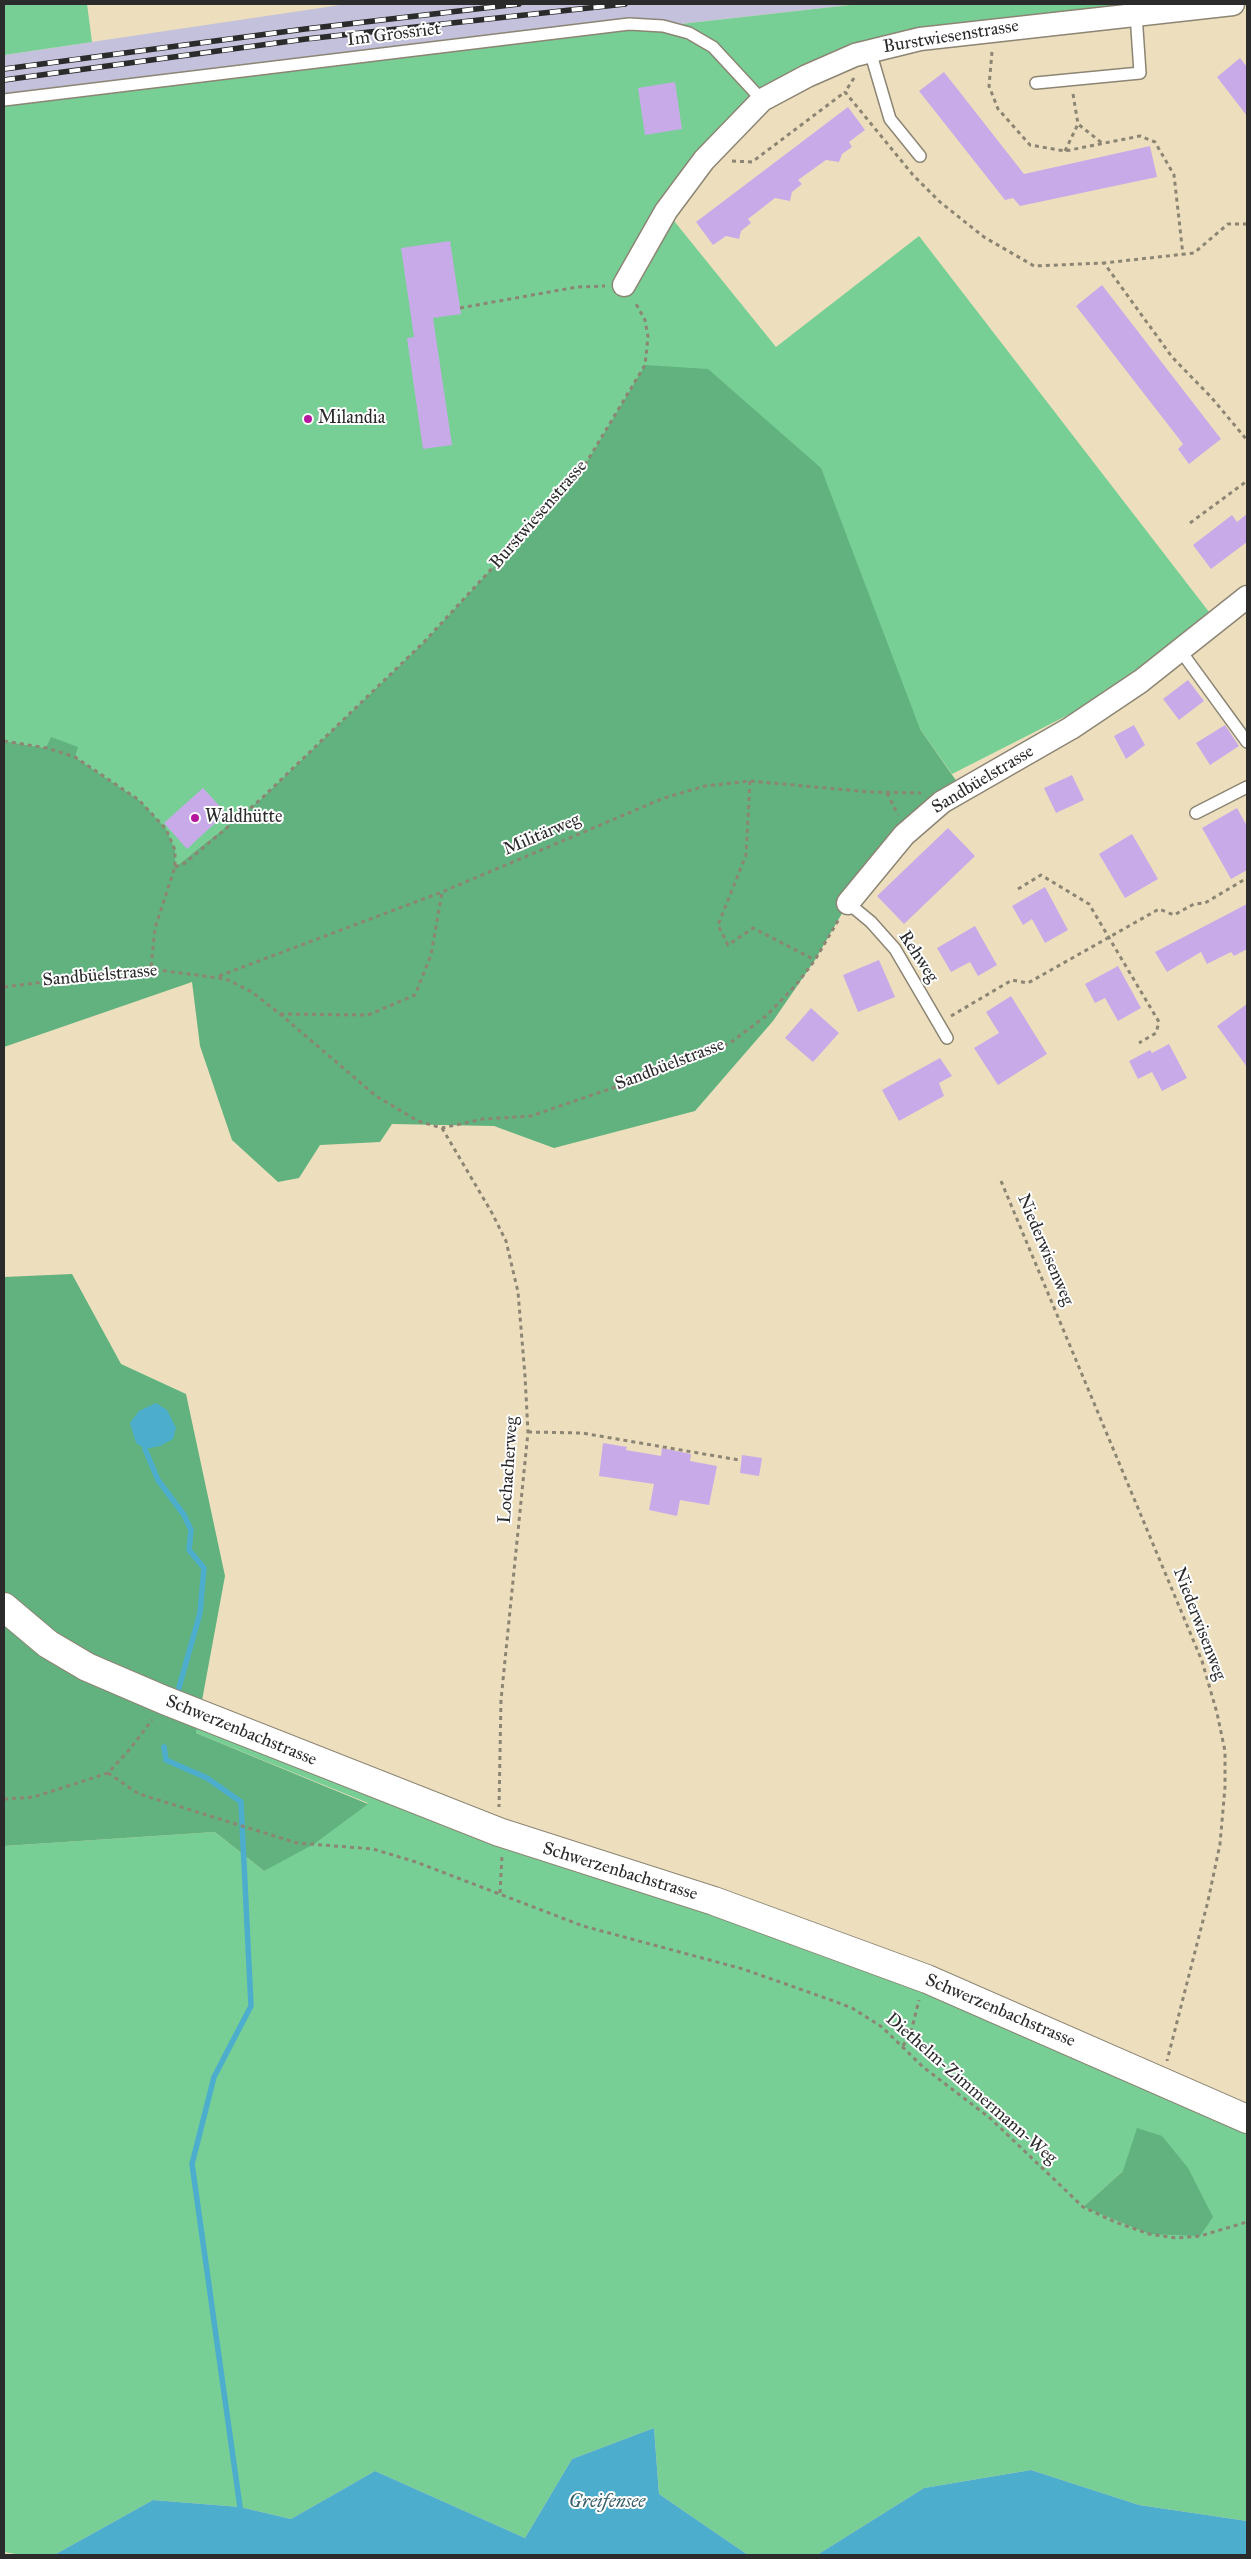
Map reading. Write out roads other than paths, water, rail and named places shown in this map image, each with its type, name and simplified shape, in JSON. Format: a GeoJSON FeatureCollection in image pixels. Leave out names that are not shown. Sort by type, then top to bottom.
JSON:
{"type":"FeatureCollection","features":[{"type":"Feature","properties":{"kind":"street","name":"Burstwiesenstrasse"},"geometry":{"type":"LineString","coordinates":[[624,285],[666,211],[704,160],[762,100],[808,76],[862,53],[920,39],[990,29],[1233,4]]}},
{"type":"Feature","properties":{"kind":"street","name":"Sandbüelstrasse"},"geometry":{"type":"LineString","coordinates":[[848,903],[904,835],[942,802],[1070,728],[1142,681],[1247,597]]}},
{"type":"Feature","properties":{"kind":"street","name":"Schwerzenbachstrasse"},"geometry":{"type":"LineString","coordinates":[[4,1607],[48,1644],[87,1667],[498,1846],[785,1926],[926,1979],[1247,2119]]}},
{"type":"Feature","properties":{"kind":"lane"},"geometry":{"type":"LineString","coordinates":[[1036,82],[1140,73],[1136,14]]}},
{"type":"Feature","properties":{"kind":"lane","name":"Im Grossriet"},"geometry":{"type":"LineString","coordinates":[[4,100],[629,24],[662,26],[689,34],[713,47],[762,100]]}},
{"type":"Feature","properties":{"kind":"lane"},"geometry":{"type":"LineString","coordinates":[[862,53],[890,119],[920,156]]}},
{"type":"Feature","properties":{"kind":"lane"},"geometry":{"type":"LineString","coordinates":[[1180,650],[1247,742]]}},
{"type":"Feature","properties":{"kind":"lane"},"geometry":{"type":"LineString","coordinates":[[1196,813],[1247,787]]}},
{"type":"Feature","properties":{"kind":"lane","name":"Rehweg"},"geometry":{"type":"LineString","coordinates":[[848,903],[871,922],[895,949],[947,1038]]}},
{"type":"Feature","properties":{"kind":"water"},"geometry":{"type":"Polygon","coordinates":[[[156,1403],[167,1410],[176,1428],[173,1439],[160,1446],[145,1449],[136,1443],[130,1423],[139,1411],[156,1403]]]}},
{"type":"Feature","properties":{"kind":"water","name":"Greifensee"},"geometry":{"type":"Polygon","coordinates":[[[654,2428],[659,2494],[748,2555],[54,2555],[153,2500],[240,2507],[291,2519],[375,2471],[525,2538],[572,2459],[654,2428]]]}},
{"type":"Feature","properties":{"kind":"water"},"geometry":{"type":"Polygon","coordinates":[[[1031,2470],[1139,2505],[1247,2521],[1247,2555],[817,2555],[924,2488],[1031,2470]]]}},
{"type":"Feature","properties":{"kind":"waterway"},"geometry":{"type":"LineString","coordinates":[[145,1449],[158,1480],[184,1515],[191,1530],[189,1550],[204,1568],[200,1613],[178,1691]]}},
{"type":"Feature","properties":{"kind":"waterway"},"geometry":{"type":"LineString","coordinates":[[164,1747],[166,1760],[207,1778],[241,1802],[251,2006],[214,2077],[192,2164],[240,2507]]}},
{"type":"Feature","properties":{"kind":"railway"},"geometry":{"type":"LineString","coordinates":[[4,69],[305,29],[519,4]]}},
{"type":"Feature","properties":{"kind":"railway"},"geometry":{"type":"LineString","coordinates":[[4,80],[306,39],[625,4]]}},
{"type":"Feature","properties":{"kind":"place","name":"Milandia"},"geometry":{"type":"Point","coordinates":[308,419]}},
{"type":"Feature","properties":{"kind":"place","name":"Waldhütte"},"geometry":{"type":"Point","coordinates":[195,818]}}]}
